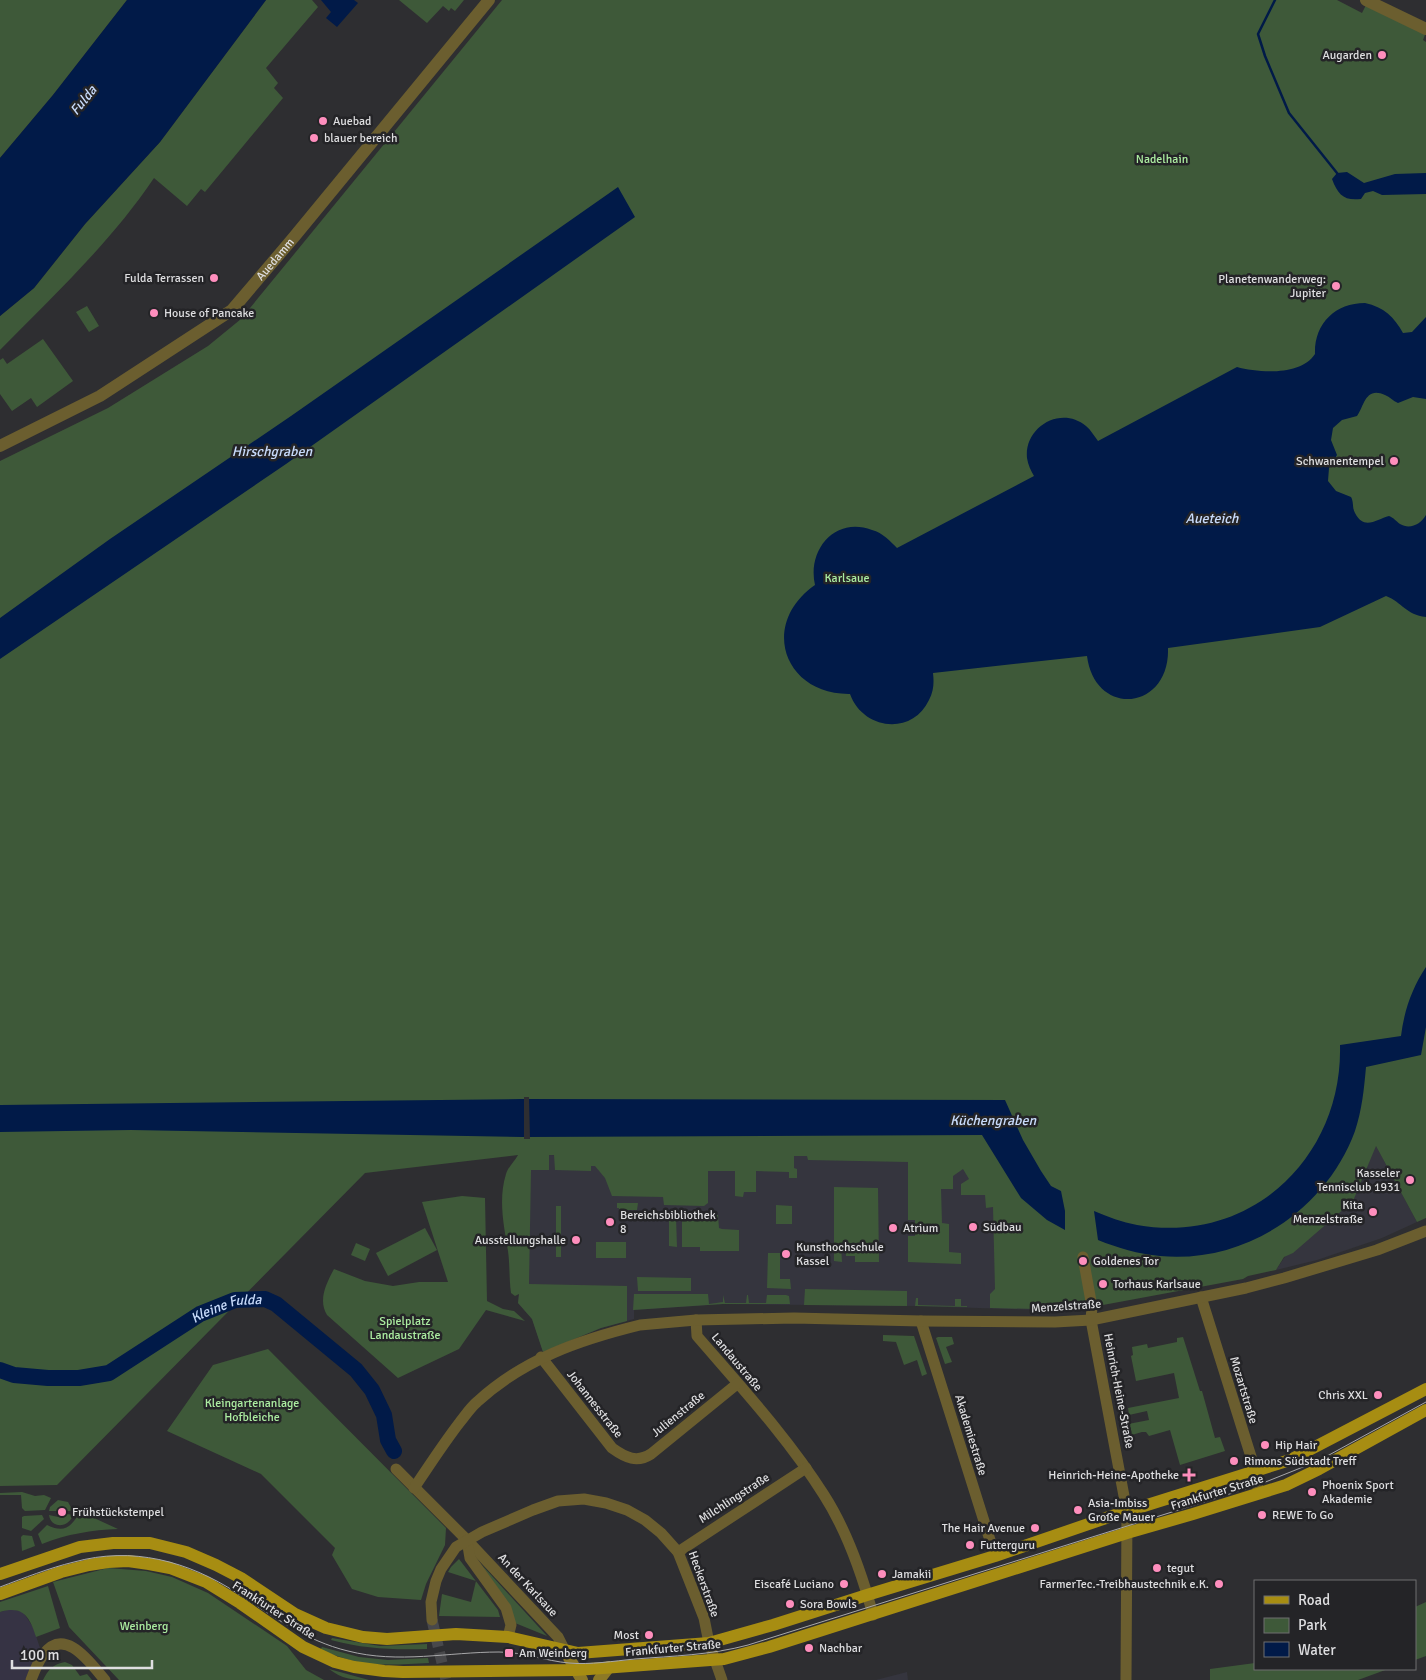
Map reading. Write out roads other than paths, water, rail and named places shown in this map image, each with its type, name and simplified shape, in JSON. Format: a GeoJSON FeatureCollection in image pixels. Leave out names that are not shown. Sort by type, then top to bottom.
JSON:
{"type":"FeatureCollection","features":[{"type":"Feature","properties":{"kind":"main road","name":"Frankfurter Straße"},"geometry":{"type":"LineString","coordinates":[[0,1574],[80,1547],[113,1542],[150,1543],[186,1552],[216,1565],[241,1578],[295,1614],[326,1628],[363,1637],[387,1639],[456,1634],[508,1636],[565,1651],[578,1652],[709,1643],[995,1556],[1290,1460],[1426,1389]]}},
{"type":"Feature","properties":{"kind":"main road","name":"Frankfurter Straße"},"geometry":{"type":"LineString","coordinates":[[0,1594],[61,1572],[89,1565],[128,1561],[170,1568],[206,1582],[303,1647],[335,1662],[354,1667],[403,1672],[579,1675],[609,1667],[724,1659],[873,1615],[1128,1533],[1286,1485],[1426,1410]]}},
{"type":"Feature","properties":{"kind":"main road"},"geometry":{"type":"LineString","coordinates":[[565,1651],[579,1675]]}},
{"type":"Feature","properties":{"kind":"main road"},"geometry":{"type":"LineString","coordinates":[[599,1680],[609,1667]]}},
{"type":"Feature","properties":{"kind":"street","name":"Auedamm"},"geometry":{"type":"LineString","coordinates":[[0,446],[100,396],[232,310],[489,0]]}},
{"type":"Feature","properties":{"kind":"street"},"geometry":{"type":"LineString","coordinates":[[1366,0],[1426,29]]}},
{"type":"Feature","properties":{"kind":"street","name":"Menzelstraße"},"geometry":{"type":"LineString","coordinates":[[696,1320],[794,1318],[1055,1322],[1091,1320],[1246,1288],[1308,1272],[1377,1250],[1426,1231]]}},
{"type":"Feature","properties":{"kind":"street","name":"Heinrich-Heine-Straße"},"geometry":{"type":"LineString","coordinates":[[1083,1257],[1092,1307],[1091,1320],[1127,1512],[1126,1680]]}},
{"type":"Feature","properties":{"kind":"street","name":"Mozartstraße"},"geometry":{"type":"LineString","coordinates":[[1201,1297],[1259,1493]]}},
{"type":"Feature","properties":{"kind":"street"},"geometry":{"type":"LineString","coordinates":[[414,1488],[444,1443],[475,1403],[506,1378],[541,1357],[597,1336],[640,1325],[696,1320]]}},
{"type":"Feature","properties":{"kind":"street","name":"Landaustraße"},"geometry":{"type":"LineString","coordinates":[[696,1320],[698,1336],[806,1468],[825,1496],[844,1533],[873,1615]]}},
{"type":"Feature","properties":{"kind":"street","name":"Akademiestraße"},"geometry":{"type":"LineString","coordinates":[[921,1321],[995,1556]]}},
{"type":"Feature","properties":{"kind":"street","name":"Johannesstraße"},"geometry":{"type":"LineString","coordinates":[[541,1357],[612,1448],[622,1455],[634,1458]]}},
{"type":"Feature","properties":{"kind":"street","name":"Julienstraße"},"geometry":{"type":"LineString","coordinates":[[634,1458],[644,1458],[651,1454],[737,1384]]}},
{"type":"Feature","properties":{"kind":"street","name":"Milchlingstraße"},"geometry":{"type":"LineString","coordinates":[[678,1552],[806,1468]]}},
{"type":"Feature","properties":{"kind":"street","name":"An der Karlsaue"},"geometry":{"type":"LineString","coordinates":[[396,1469],[467,1540],[558,1637],[565,1651]]}},
{"type":"Feature","properties":{"kind":"street","name":"Heckerstraße"},"geometry":{"type":"LineString","coordinates":[[432,1620],[431,1602],[441,1569],[456,1547],[467,1540],[533,1510],[558,1501],[584,1499],[606,1503],[627,1510],[644,1520],[661,1533],[678,1552],[704,1618],[709,1643],[722,1680]]}},
{"type":"Feature","properties":{"kind":"street","name":"An der Karlsaue"},"geometry":{"type":"LineString","coordinates":[[467,1540],[470,1558],[506,1608],[511,1625],[508,1636]]}},
{"type":"Feature","properties":{"kind":"street"},"geometry":{"type":"LineString","coordinates":[[31,1680],[43,1655],[54,1646],[62,1644],[75,1648],[106,1680]]}},
{"type":"Feature","properties":{"kind":"water","name":"Fulda"},"geometry":{"type":"Polygon","coordinates":[[[127,0],[266,0],[160,142],[85,224],[34,288],[0,316],[0,158],[53,95],[127,0]]]}},
{"type":"Feature","properties":{"kind":"water"},"geometry":{"type":"Polygon","coordinates":[[[321,0],[354,0],[358,3],[337,27],[326,18],[331,12],[321,0]]]}},
{"type":"Feature","properties":{"kind":"water"},"geometry":{"type":"Polygon","coordinates":[[[1347,172],[1364,183],[1395,174],[1426,173],[1426,194],[1382,195],[1373,191],[1365,193],[1361,199],[1346,198],[1339,193],[1332,179],[1337,173],[1347,172]]]}},
{"type":"Feature","properties":{"kind":"water","name":"Hirschgraben"},"geometry":{"type":"Polygon","coordinates":[[[618,187],[635,217],[286,464],[0,659],[0,618],[110,539],[291,416],[618,187]]]}},
{"type":"Feature","properties":{"kind":"water","name":"Aueteich"},"geometry":{"type":"Polygon","coordinates":[[[1365,303],[1383,310],[1396,322],[1403,333],[1412,332],[1426,317],[1426,399],[1413,397],[1398,403],[1378,393],[1369,395],[1357,416],[1342,420],[1333,428],[1331,440],[1337,455],[1329,468],[1328,481],[1336,491],[1351,497],[1354,511],[1362,521],[1367,523],[1389,516],[1404,526],[1411,526],[1421,521],[1426,515],[1426,617],[1414,614],[1386,596],[1320,627],[1168,648],[1165,669],[1157,685],[1145,695],[1131,699],[1117,697],[1103,690],[1093,676],[1087,656],[933,673],[932,693],[929,700],[921,712],[911,719],[900,723],[888,724],[876,721],[865,715],[856,706],[850,694],[827,691],[809,683],[795,670],[787,654],[784,637],[788,619],[798,601],[815,585],[815,560],[827,539],[836,532],[846,528],[859,527],[876,531],[897,548],[1034,476],[1027,461],[1028,447],[1031,437],[1046,423],[1066,418],[1076,420],[1088,428],[1098,441],[1237,367],[1256,371],[1279,371],[1300,366],[1309,361],[1315,354],[1318,333],[1328,317],[1344,307],[1365,303]]]}},
{"type":"Feature","properties":{"kind":"water"},"geometry":{"type":"Polygon","coordinates":[[[1426,967],[1426,1027],[1421,1055],[1366,1067],[1361,1107],[1355,1131],[1342,1159],[1324,1185],[1303,1207],[1278,1226],[1251,1241],[1222,1251],[1192,1256],[1144,1254],[1098,1240],[1094,1211],[1137,1225],[1179,1228],[1217,1221],[1252,1206],[1282,1184],[1307,1156],[1326,1123],[1337,1086],[1340,1045],[1401,1036],[1409,1000],[1426,967]]]}},
{"type":"Feature","properties":{"kind":"water","name":"Küchengraben"},"geometry":{"type":"Polygon","coordinates":[[[522,1099],[1005,1100],[1023,1140],[1041,1171],[1051,1186],[1061,1191],[1065,1211],[1065,1230],[1047,1220],[1021,1198],[982,1135],[523,1137],[131,1130],[0,1132],[0,1105],[522,1099]]]}},
{"type":"Feature","properties":{"kind":"waterway"},"geometry":{"type":"LineString","coordinates":[[1275,0],[1258,34],[1265,56],[1289,113],[1337,173]]}},
{"type":"Feature","properties":{"kind":"waterway","name":"Kleine Fulda"},"geometry":{"type":"LineString","coordinates":[[0,1370],[14,1375],[48,1378],[79,1378],[109,1373],[200,1314],[235,1300],[265,1299],[276,1304],[356,1370],[372,1390],[384,1415],[388,1440],[394,1451]]}},
{"type":"Feature","properties":{"kind":"tunnel"},"geometry":{"type":"LineString","coordinates":[[432,1620],[446,1680]]}},
{"type":"Feature","properties":{"kind":"tram line"},"geometry":{"type":"LineString","coordinates":[[0,1587],[46,1570],[96,1557],[138,1556],[179,1565],[199,1572],[237,1593],[277,1619],[318,1641],[333,1647],[367,1655],[405,1657],[499,1652],[585,1664],[706,1653],[748,1645],[1258,1485],[1318,1461],[1426,1402]]}},
{"type":"Feature","properties":{"kind":"place","name":"Augarden"},"geometry":{"type":"Point","coordinates":[1382,55]}},
{"type":"Feature","properties":{"kind":"place","name":"Auebad"},"geometry":{"type":"Point","coordinates":[323,121]}},
{"type":"Feature","properties":{"kind":"place","name":"blauer bereich"},"geometry":{"type":"Point","coordinates":[314,138]}},
{"type":"Feature","properties":{"kind":"place","name":"Fulda Terrassen"},"geometry":{"type":"Point","coordinates":[214,278]}},
{"type":"Feature","properties":{"kind":"place","name":"Planetenwanderweg: Jupiter"},"geometry":{"type":"Point","coordinates":[1336,286]}},
{"type":"Feature","properties":{"kind":"place","name":"House of Pancake"},"geometry":{"type":"Point","coordinates":[154,313]}},
{"type":"Feature","properties":{"kind":"place","name":"Schwanentempel"},"geometry":{"type":"Point","coordinates":[1394,461]}},
{"type":"Feature","properties":{"kind":"place","name":"Kasseler Tennisclub 1931"},"geometry":{"type":"Point","coordinates":[1410,1180]}},
{"type":"Feature","properties":{"kind":"place","name":"Kita Menzelstraße"},"geometry":{"type":"Point","coordinates":[1373,1212]}},
{"type":"Feature","properties":{"kind":"place","name":"Bereichsbibliothek 8"},"geometry":{"type":"Point","coordinates":[610,1222]}},
{"type":"Feature","properties":{"kind":"place","name":"Südbau"},"geometry":{"type":"Point","coordinates":[973,1227]}},
{"type":"Feature","properties":{"kind":"place","name":"Atrium"},"geometry":{"type":"Point","coordinates":[893,1228]}},
{"type":"Feature","properties":{"kind":"place","name":"Ausstellungshalle"},"geometry":{"type":"Point","coordinates":[576,1240]}},
{"type":"Feature","properties":{"kind":"place","name":"Kunsthochschule Kassel"},"geometry":{"type":"Point","coordinates":[786,1254]}},
{"type":"Feature","properties":{"kind":"place","name":"Goldenes Tor"},"geometry":{"type":"Point","coordinates":[1083,1261]}},
{"type":"Feature","properties":{"kind":"place","name":"Torhaus Karlsaue"},"geometry":{"type":"Point","coordinates":[1103,1284]}},
{"type":"Feature","properties":{"kind":"place","name":"Chris XXL"},"geometry":{"type":"Point","coordinates":[1378,1395]}},
{"type":"Feature","properties":{"kind":"place","name":"Hip Hair"},"geometry":{"type":"Point","coordinates":[1265,1445]}},
{"type":"Feature","properties":{"kind":"place","name":"Rimons Südstadt Treff"},"geometry":{"type":"Point","coordinates":[1234,1461]}},
{"type":"Feature","properties":{"kind":"place","name":"Heinrich-Heine-Apotheke"},"geometry":{"type":"Point","coordinates":[1189,1475]}},
{"type":"Feature","properties":{"kind":"place","name":"Phoenix Sport Akademie"},"geometry":{"type":"Point","coordinates":[1312,1492]}},
{"type":"Feature","properties":{"kind":"place","name":"Asia-Imbiss Große Mauer"},"geometry":{"type":"Point","coordinates":[1078,1510]}},
{"type":"Feature","properties":{"kind":"place","name":"Frühstückstempel"},"geometry":{"type":"Point","coordinates":[62,1512]}},
{"type":"Feature","properties":{"kind":"place","name":"REWE To Go"},"geometry":{"type":"Point","coordinates":[1262,1515]}},
{"type":"Feature","properties":{"kind":"place","name":"The Hair Avenue"},"geometry":{"type":"Point","coordinates":[1035,1528]}},
{"type":"Feature","properties":{"kind":"place","name":"Futterguru"},"geometry":{"type":"Point","coordinates":[970,1545]}},
{"type":"Feature","properties":{"kind":"place","name":"tegut"},"geometry":{"type":"Point","coordinates":[1157,1568]}},
{"type":"Feature","properties":{"kind":"place","name":"Jamakii"},"geometry":{"type":"Point","coordinates":[882,1574]}},
{"type":"Feature","properties":{"kind":"place","name":"Eiscafé Luciano"},"geometry":{"type":"Point","coordinates":[844,1584]}},
{"type":"Feature","properties":{"kind":"place","name":"FarmerTec.-Treibhaustechnik e.K."},"geometry":{"type":"Point","coordinates":[1219,1584]}},
{"type":"Feature","properties":{"kind":"place","name":"Sora Bowls"},"geometry":{"type":"Point","coordinates":[790,1604]}},
{"type":"Feature","properties":{"kind":"place","name":"Most"},"geometry":{"type":"Point","coordinates":[649,1635]}},
{"type":"Feature","properties":{"kind":"place","name":"Nachbar"},"geometry":{"type":"Point","coordinates":[809,1648]}},
{"type":"Feature","properties":{"kind":"place","name":"Am Weinberg"},"geometry":{"type":"Point","coordinates":[509,1653]}},
{"type":"Feature","properties":{"kind":"park label","name":"Nadelhain"},"geometry":{"type":"Point","coordinates":[1162,159]}},
{"type":"Feature","properties":{"kind":"park label","name":"Karlsaue"},"geometry":{"type":"Point","coordinates":[847,578]}},
{"type":"Feature","properties":{"kind":"park label","name":"Spielplatz Landaustraße"},"geometry":{"type":"Point","coordinates":[405,1328]}},
{"type":"Feature","properties":{"kind":"park label","name":"Kleingartenanlage Hofbleiche"},"geometry":{"type":"Point","coordinates":[252,1410]}},
{"type":"Feature","properties":{"kind":"park label","name":"Weinberg"},"geometry":{"type":"Point","coordinates":[144,1626]}}]}
